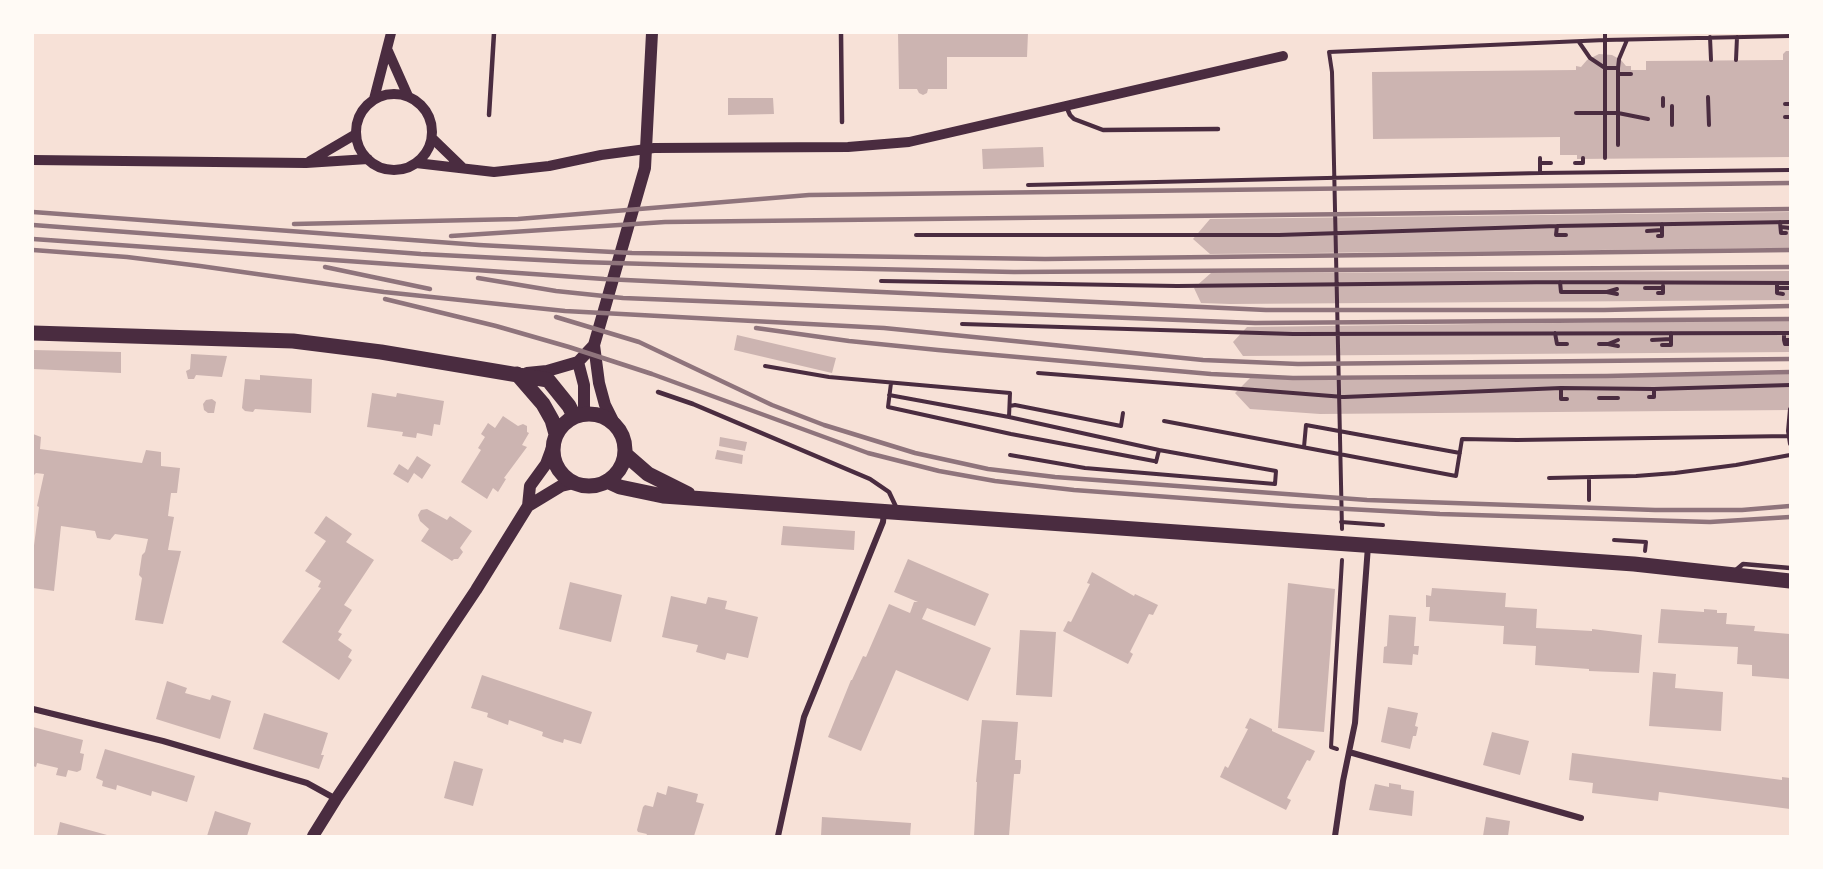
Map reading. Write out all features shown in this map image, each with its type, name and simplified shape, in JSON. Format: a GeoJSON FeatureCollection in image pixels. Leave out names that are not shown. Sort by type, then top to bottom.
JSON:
{"type":"FeatureCollection","features":[{"type":"Feature","properties":{"kind":"main road"},"geometry":{"type":"LineString","coordinates":[[517,374],[543,404],[552,420],[553,457],[564,476],[574,483],[585,486],[607,481],[616,474],[626,454],[625,442],[605,405],[596,368],[594,345],[642,186],[650,108],[652,33]]}},
{"type":"Feature","properties":{"kind":"main road"},"geometry":{"type":"LineString","coordinates":[[33,333],[293,341],[334,345],[548,380],[579,415]]}},
{"type":"Feature","properties":{"kind":"main road"},"geometry":{"type":"LineString","coordinates":[[517,374],[547,371],[578,362],[594,345]]}},
{"type":"Feature","properties":{"kind":"main road"},"geometry":{"type":"LineString","coordinates":[[578,362],[584,385],[579,415]]}},
{"type":"Feature","properties":{"kind":"main road"},"geometry":{"type":"LineString","coordinates":[[313,836],[476,590],[528,506],[530,486],[546,464],[562,425],[579,415],[604,416],[614,423]]}},
{"type":"Feature","properties":{"kind":"main road"},"geometry":{"type":"LineString","coordinates":[[626,454],[648,474],[696,498]]}},
{"type":"Feature","properties":{"kind":"main road"},"geometry":{"type":"LineString","coordinates":[[607,481],[641,492],[696,498],[1642,564],[1790,581]]}},
{"type":"Feature","properties":{"kind":"main road"},"geometry":{"type":"LineString","coordinates":[[528,506],[561,486],[574,483]]}},
{"type":"Feature","properties":{"kind":"street"},"geometry":{"type":"LineString","coordinates":[[374,99],[385,95],[408,96],[428,113],[432,126],[432,138],[429,148],[416,163],[404,169],[391,170],[379,167],[368,159],[358,143],[356,134],[361,114],[374,99],[391,33]]}},
{"type":"Feature","properties":{"kind":"street"},"geometry":{"type":"LineString","coordinates":[[388,51],[408,96]]}},
{"type":"Feature","properties":{"kind":"street"},"geometry":{"type":"LineString","coordinates":[[416,163],[494,172],[654,148],[880,145],[909,142],[1283,56]]}},
{"type":"Feature","properties":{"kind":"street"},"geometry":{"type":"LineString","coordinates":[[306,163],[356,134]]}},
{"type":"Feature","properties":{"kind":"street"},"geometry":{"type":"LineString","coordinates":[[432,138],[464,168]]}},
{"type":"Feature","properties":{"kind":"street"},"geometry":{"type":"LineString","coordinates":[[33,160],[306,163],[368,159]]}},
{"type":"Feature","properties":{"kind":"street"},"geometry":{"type":"LineString","coordinates":[[778,836],[804,717],[883,522],[892,512]]}},
{"type":"Feature","properties":{"kind":"street"},"geometry":{"type":"LineString","coordinates":[[1335,836],[1355,723],[1368,546]]}},
{"type":"Feature","properties":{"kind":"street"},"geometry":{"type":"LineString","coordinates":[[33,709],[163,741],[307,783],[336,799]]}},
{"type":"Feature","properties":{"kind":"street"},"geometry":{"type":"LineString","coordinates":[[1349,752],[1581,818]]}},
{"type":"Feature","properties":{"kind":"lane"},"geometry":{"type":"LineString","coordinates":[[489,115],[494,33]]}},
{"type":"Feature","properties":{"kind":"lane"},"geometry":{"type":"LineString","coordinates":[[841,33],[842,122]]}},
{"type":"Feature","properties":{"kind":"lane"},"geometry":{"type":"LineString","coordinates":[[1066,106],[1070,116],[1074,119],[1103,130],[1218,129]]}},
{"type":"Feature","properties":{"kind":"lane"},"geometry":{"type":"LineString","coordinates":[[658,392],[693,404],[870,479],[889,492],[892,512]]}},
{"type":"Feature","properties":{"kind":"lane"},"geometry":{"type":"LineString","coordinates":[[1729,575],[1743,564],[1790,568]]}},
{"type":"Feature","properties":{"kind":"path"},"geometry":{"type":"LineString","coordinates":[[1605,33],[1605,158]]}},
{"type":"Feature","properties":{"kind":"path"},"geometry":{"type":"LineString","coordinates":[[1342,533],[1332,72],[1329,52],[1677,36],[1790,36]]}},
{"type":"Feature","properties":{"kind":"path"},"geometry":{"type":"LineString","coordinates":[[1736,60],[1737,36]]}},
{"type":"Feature","properties":{"kind":"path"},"geometry":{"type":"LineString","coordinates":[[1710,37],[1710,60]]}},
{"type":"Feature","properties":{"kind":"path"},"geometry":{"type":"LineString","coordinates":[[1618,145],[1618,68],[1619,59],[1627,40]]}},
{"type":"Feature","properties":{"kind":"path"},"geometry":{"type":"LineString","coordinates":[[1579,42],[1590,58],[1605,68],[1618,68]]}},
{"type":"Feature","properties":{"kind":"path"},"geometry":{"type":"LineString","coordinates":[[1618,74],[1631,74]]}},
{"type":"Feature","properties":{"kind":"path"},"geometry":{"type":"LineString","coordinates":[[1708,97],[1709,125]]}},
{"type":"Feature","properties":{"kind":"path"},"geometry":{"type":"LineString","coordinates":[[1663,98],[1663,106]]}},
{"type":"Feature","properties":{"kind":"path"},"geometry":{"type":"LineString","coordinates":[[1672,106],[1672,125]]}},
{"type":"Feature","properties":{"kind":"path"},"geometry":{"type":"LineString","coordinates":[[1576,113],[1618,113],[1648,119]]}},
{"type":"Feature","properties":{"kind":"path"},"geometry":{"type":"LineString","coordinates":[[1575,163],[1583,163],[1583,158]]}},
{"type":"Feature","properties":{"kind":"path"},"geometry":{"type":"LineString","coordinates":[[1540,172],[1540,160],[1551,163]]}},
{"type":"Feature","properties":{"kind":"path"},"geometry":{"type":"LineString","coordinates":[[1028,185],[1540,172],[1790,170]]}},
{"type":"Feature","properties":{"kind":"path"},"geometry":{"type":"LineString","coordinates":[[1780,222],[1781,233],[1786,233]]}},
{"type":"Feature","properties":{"kind":"path"},"geometry":{"type":"LineString","coordinates":[[916,236],[1279,234],[1790,222]]}},
{"type":"Feature","properties":{"kind":"path"},"geometry":{"type":"LineString","coordinates":[[1658,236],[1662,236],[1662,224]]}},
{"type":"Feature","properties":{"kind":"path"},"geometry":{"type":"LineString","coordinates":[[1557,226],[1556,235],[1566,235]]}},
{"type":"Feature","properties":{"kind":"path"},"geometry":{"type":"LineString","coordinates":[[1781,227],[1790,228]]}},
{"type":"Feature","properties":{"kind":"path"},"geometry":{"type":"LineString","coordinates":[[1647,231],[1662,230]]}},
{"type":"Feature","properties":{"kind":"path"},"geometry":{"type":"LineString","coordinates":[[881,281],[1177,286],[1560,282],[1663,285],[1790,283]]}},
{"type":"Feature","properties":{"kind":"path"},"geometry":{"type":"LineString","coordinates":[[1560,282],[1561,292],[1617,291]]}},
{"type":"Feature","properties":{"kind":"path"},"geometry":{"type":"LineString","coordinates":[[1645,288],[1663,285]]}},
{"type":"Feature","properties":{"kind":"path"},"geometry":{"type":"LineString","coordinates":[[1658,293],[1663,293],[1663,285]]}},
{"type":"Feature","properties":{"kind":"path"},"geometry":{"type":"LineString","coordinates":[[1777,285],[1790,288]]}},
{"type":"Feature","properties":{"kind":"path"},"geometry":{"type":"LineString","coordinates":[[1777,285],[1777,293],[1783,294]]}},
{"type":"Feature","properties":{"kind":"path"},"geometry":{"type":"LineString","coordinates":[[962,324],[1293,334],[1555,333],[1671,336],[1790,333]]}},
{"type":"Feature","properties":{"kind":"path"},"geometry":{"type":"LineString","coordinates":[[1555,333],[1557,344],[1566,344]]}},
{"type":"Feature","properties":{"kind":"path"},"geometry":{"type":"LineString","coordinates":[[1784,333],[1788,342]]}},
{"type":"Feature","properties":{"kind":"path"},"geometry":{"type":"LineString","coordinates":[[1652,340],[1671,336]]}},
{"type":"Feature","properties":{"kind":"path"},"geometry":{"type":"LineString","coordinates":[[1662,345],[1671,345],[1671,336]]}},
{"type":"Feature","properties":{"kind":"path"},"geometry":{"type":"LineString","coordinates":[[1608,344],[1618,340]]}},
{"type":"Feature","properties":{"kind":"path"},"geometry":{"type":"LineString","coordinates":[[1599,344],[1618,346]]}},
{"type":"Feature","properties":{"kind":"path"},"geometry":{"type":"LineString","coordinates":[[765,366],[829,377],[1010,393],[1009,417]]}},
{"type":"Feature","properties":{"kind":"path"},"geometry":{"type":"LineString","coordinates":[[1038,372],[1344,397],[1561,388],[1654,389],[1790,385]]}},
{"type":"Feature","properties":{"kind":"path"},"geometry":{"type":"LineString","coordinates":[[891,382],[888,407],[1011,434],[1155,461],[1159,450]]}},
{"type":"Feature","properties":{"kind":"path"},"geometry":{"type":"LineString","coordinates":[[1561,388],[1561,399],[1567,399]]}},
{"type":"Feature","properties":{"kind":"path"},"geometry":{"type":"LineString","coordinates":[[1648,397],[1654,397],[1654,389]]}},
{"type":"Feature","properties":{"kind":"path"},"geometry":{"type":"LineString","coordinates":[[889,395],[1009,417],[1159,450],[1276,471],[1275,484],[1085,468],[1010,455]]}},
{"type":"Feature","properties":{"kind":"path"},"geometry":{"type":"LineString","coordinates":[[1599,398],[1618,398]]}},
{"type":"Feature","properties":{"kind":"path"},"geometry":{"type":"LineString","coordinates":[[1010,406],[1015,405],[1121,426],[1123,413]]}},
{"type":"Feature","properties":{"kind":"path"},"geometry":{"type":"LineString","coordinates":[[1790,409],[1790,444]]}},
{"type":"Feature","properties":{"kind":"path"},"geometry":{"type":"LineString","coordinates":[[1164,421],[1456,476],[1462,439],[1789,436]]}},
{"type":"Feature","properties":{"kind":"path"},"geometry":{"type":"LineString","coordinates":[[1304,447],[1306,426],[1460,453]]}},
{"type":"Feature","properties":{"kind":"path"},"geometry":{"type":"LineString","coordinates":[[1548,478],[1675,473],[1790,455]]}},
{"type":"Feature","properties":{"kind":"path"},"geometry":{"type":"LineString","coordinates":[[1589,478],[1589,500]]}},
{"type":"Feature","properties":{"kind":"path"},"geometry":{"type":"LineString","coordinates":[[1341,522],[1383,525]]}},
{"type":"Feature","properties":{"kind":"path"},"geometry":{"type":"LineString","coordinates":[[1614,540],[1646,542]]}},
{"type":"Feature","properties":{"kind":"path"},"geometry":{"type":"LineString","coordinates":[[1342,557],[1331,747],[1349,752]]}},
{"type":"Feature","properties":{"kind":"building"},"geometry":{"type":"Polygon","coordinates":[[[898,33],[1028,33],[1027,57],[947,57],[947,89],[928,89],[923,95],[917,89],[899,89],[898,33]]]}},
{"type":"Feature","properties":{"kind":"building"},"geometry":{"type":"Polygon","coordinates":[[[1790,51],[1790,157],[1577,159],[1577,155],[1560,155],[1560,137],[1373,139],[1372,72],[1576,70],[1576,66],[1581,67],[1587,60],[1599,54],[1612,55],[1626,66],[1631,66],[1631,70],[1646,70],[1646,61],[1783,60],[1783,54],[1790,51]]]}},
{"type":"Feature","properties":{"kind":"building"},"geometry":{"type":"Polygon","coordinates":[[[728,98],[773,98],[774,114],[728,115],[728,98]]]}},
{"type":"Feature","properties":{"kind":"building"},"geometry":{"type":"Polygon","coordinates":[[[1043,147],[1044,167],[983,169],[982,149],[1043,147]]]}},
{"type":"Feature","properties":{"kind":"building"},"geometry":{"type":"Polygon","coordinates":[[[1790,212],[1790,248],[1210,254],[1193,239],[1210,219],[1790,212]]]}},
{"type":"Feature","properties":{"kind":"building"},"geometry":{"type":"Polygon","coordinates":[[[1790,271],[1790,300],[1230,304],[1201,303],[1194,288],[1211,273],[1790,271]]]}},
{"type":"Feature","properties":{"kind":"building"},"geometry":{"type":"Polygon","coordinates":[[[1790,320],[1790,352],[1243,356],[1233,342],[1247,327],[1790,320]]]}},
{"type":"Feature","properties":{"kind":"building"},"geometry":{"type":"Polygon","coordinates":[[[737,335],[836,358],[832,373],[734,350],[737,335]]]}},
{"type":"Feature","properties":{"kind":"building"},"geometry":{"type":"Polygon","coordinates":[[[33,350],[121,352],[121,373],[33,369],[33,350]]]}},
{"type":"Feature","properties":{"kind":"building"},"geometry":{"type":"Polygon","coordinates":[[[191,354],[227,356],[222,377],[196,375],[194,379],[188,379],[186,371],[190,369],[191,354]]]}},
{"type":"Feature","properties":{"kind":"building"},"geometry":{"type":"Polygon","coordinates":[[[1790,374],[1790,410],[1320,414],[1250,409],[1235,393],[1250,378],[1355,380],[1790,374]]]}},
{"type":"Feature","properties":{"kind":"building"},"geometry":{"type":"Polygon","coordinates":[[[260,375],[312,379],[311,413],[255,409],[253,412],[245,411],[242,408],[245,379],[260,380],[260,375]]]}},
{"type":"Feature","properties":{"kind":"building"},"geometry":{"type":"Polygon","coordinates":[[[372,393],[396,397],[397,393],[444,401],[440,425],[434,424],[432,436],[417,433],[416,438],[402,436],[403,432],[367,427],[372,393]]]}},
{"type":"Feature","properties":{"kind":"building"},"geometry":{"type":"Polygon","coordinates":[[[212,399],[216,402],[214,413],[208,413],[204,410],[203,404],[206,400],[212,399]]]}},
{"type":"Feature","properties":{"kind":"building"},"geometry":{"type":"Polygon","coordinates":[[[503,416],[518,426],[523,424],[527,426],[529,433],[522,445],[527,447],[504,478],[506,479],[498,492],[493,488],[487,499],[461,482],[481,450],[478,448],[485,437],[481,434],[488,423],[495,428],[503,416]]]}},
{"type":"Feature","properties":{"kind":"building"},"geometry":{"type":"Polygon","coordinates":[[[33,434],[41,437],[40,449],[142,463],[146,450],[161,452],[161,466],[180,468],[177,493],[171,493],[168,516],[174,517],[168,550],[181,551],[163,624],[135,620],[142,578],[139,575],[142,555],[148,539],[115,534],[110,540],[97,538],[95,531],[61,526],[54,591],[33,588],[33,553],[39,507],[37,506],[44,474],[36,473],[33,476],[33,434]]]}},
{"type":"Feature","properties":{"kind":"building"},"geometry":{"type":"Polygon","coordinates":[[[720,437],[747,442],[745,451],[719,446],[720,437]]]}},
{"type":"Feature","properties":{"kind":"building"},"geometry":{"type":"Polygon","coordinates":[[[717,450],[743,455],[742,464],[715,459],[717,450]]]}},
{"type":"Feature","properties":{"kind":"building"},"geometry":{"type":"Polygon","coordinates":[[[417,456],[431,465],[422,479],[414,473],[408,483],[393,474],[399,464],[408,470],[417,456]]]}},
{"type":"Feature","properties":{"kind":"building"},"geometry":{"type":"Polygon","coordinates":[[[427,509],[447,520],[450,516],[472,531],[460,548],[463,552],[458,559],[452,561],[421,541],[429,529],[420,521],[418,515],[421,510],[427,509]]]}},
{"type":"Feature","properties":{"kind":"building"},"geometry":{"type":"Polygon","coordinates":[[[326,516],[352,534],[346,542],[374,560],[344,605],[352,610],[338,632],[342,634],[338,640],[352,650],[348,657],[352,660],[339,680],[282,642],[321,588],[318,587],[321,581],[305,571],[326,541],[314,533],[326,516]]]}},
{"type":"Feature","properties":{"kind":"building"},"geometry":{"type":"Polygon","coordinates":[[[783,526],[855,531],[854,550],[781,545],[783,526]]]}},
{"type":"Feature","properties":{"kind":"building"},"geometry":{"type":"Polygon","coordinates":[[[908,559],[989,594],[975,626],[927,608],[922,619],[991,648],[968,701],[896,670],[861,751],[828,737],[851,680],[863,656],[866,657],[889,604],[910,613],[914,602],[918,602],[894,592],[908,559]]]}},
{"type":"Feature","properties":{"kind":"building"},"geometry":{"type":"Polygon","coordinates":[[[1092,572],[1134,596],[1135,594],[1158,605],[1153,615],[1149,614],[1130,652],[1133,654],[1128,664],[1063,631],[1068,621],[1071,622],[1090,584],[1087,583],[1092,572]]]}},
{"type":"Feature","properties":{"kind":"building"},"geometry":{"type":"Polygon","coordinates":[[[570,582],[622,595],[611,642],[559,629],[570,582]]]}},
{"type":"Feature","properties":{"kind":"building"},"geometry":{"type":"Polygon","coordinates":[[[1288,583],[1335,589],[1324,732],[1278,728],[1288,583]]]}},
{"type":"Feature","properties":{"kind":"building"},"geometry":{"type":"Polygon","coordinates":[[[1432,588],[1506,593],[1505,607],[1537,609],[1536,628],[1592,631],[1592,629],[1642,635],[1639,673],[1589,671],[1589,669],[1535,665],[1536,646],[1503,644],[1504,626],[1429,621],[1430,607],[1426,607],[1426,595],[1431,596],[1432,588]]]}},
{"type":"Feature","properties":{"kind":"building"},"geometry":{"type":"Polygon","coordinates":[[[671,596],[706,604],[708,597],[727,601],[725,609],[758,617],[748,658],[727,653],[725,660],[696,652],[698,645],[662,637],[671,596]]]}},
{"type":"Feature","properties":{"kind":"building"},"geometry":{"type":"Polygon","coordinates":[[[1661,609],[1704,612],[1704,609],[1717,610],[1717,613],[1727,613],[1726,624],[1755,626],[1754,631],[1790,634],[1790,679],[1752,676],[1752,665],[1737,664],[1738,647],[1658,643],[1661,609]]]}},
{"type":"Feature","properties":{"kind":"building"},"geometry":{"type":"Polygon","coordinates":[[[1389,615],[1416,617],[1414,646],[1419,646],[1418,655],[1413,654],[1412,665],[1383,663],[1384,647],[1387,646],[1389,615]]]}},
{"type":"Feature","properties":{"kind":"building"},"geometry":{"type":"Polygon","coordinates":[[[1020,630],[1056,632],[1052,697],[1016,695],[1020,630]]]}},
{"type":"Feature","properties":{"kind":"building"},"geometry":{"type":"Polygon","coordinates":[[[1653,672],[1676,674],[1675,688],[1723,692],[1721,731],[1649,726],[1653,672]]]}},
{"type":"Feature","properties":{"kind":"building"},"geometry":{"type":"Polygon","coordinates":[[[482,675],[592,712],[581,744],[564,739],[563,743],[553,740],[542,736],[543,732],[509,720],[508,725],[487,717],[488,713],[471,708],[482,675]]]}},
{"type":"Feature","properties":{"kind":"building"},"geometry":{"type":"Polygon","coordinates":[[[167,681],[187,688],[185,693],[210,700],[212,695],[231,701],[220,739],[156,719],[167,681]]]}},
{"type":"Feature","properties":{"kind":"building"},"geometry":{"type":"Polygon","coordinates":[[[1388,707],[1418,713],[1415,726],[1418,727],[1416,736],[1413,736],[1410,749],[1381,742],[1388,707]]]}},
{"type":"Feature","properties":{"kind":"building"},"geometry":{"type":"Polygon","coordinates":[[[264,713],[328,733],[319,769],[253,749],[264,713]]]}},
{"type":"Feature","properties":{"kind":"building"},"geometry":{"type":"Polygon","coordinates":[[[1250,718],[1315,751],[1310,761],[1307,760],[1287,798],[1291,800],[1286,810],[1220,777],[1225,766],[1228,768],[1248,729],[1245,728],[1250,718]]]}},
{"type":"Feature","properties":{"kind":"building"},"geometry":{"type":"Polygon","coordinates":[[[982,720],[1018,722],[1015,760],[1021,760],[1021,767],[1020,774],[1014,774],[1009,836],[974,836],[982,720]]]}},
{"type":"Feature","properties":{"kind":"building"},"geometry":{"type":"Polygon","coordinates":[[[33,727],[83,740],[80,753],[84,754],[81,770],[77,772],[68,770],[66,777],[56,775],[58,768],[37,763],[36,767],[33,766],[33,727]]]}},
{"type":"Feature","properties":{"kind":"building"},"geometry":{"type":"Polygon","coordinates":[[[1492,732],[1529,741],[1520,775],[1483,765],[1492,732]]]}},
{"type":"Feature","properties":{"kind":"building"},"geometry":{"type":"Polygon","coordinates":[[[105,749],[195,776],[187,802],[152,791],[151,796],[117,785],[116,790],[102,786],[103,781],[96,778],[105,749]]]}},
{"type":"Feature","properties":{"kind":"building"},"geometry":{"type":"Polygon","coordinates":[[[1572,753],[1782,780],[1782,777],[1790,778],[1790,809],[1659,792],[1658,801],[1592,793],[1593,783],[1569,780],[1572,753]]]}},
{"type":"Feature","properties":{"kind":"building"},"geometry":{"type":"Polygon","coordinates":[[[454,761],[483,769],[473,806],[444,798],[454,761]]]}},
{"type":"Feature","properties":{"kind":"building"},"geometry":{"type":"Polygon","coordinates":[[[1389,783],[1401,785],[1401,789],[1414,791],[1412,816],[1369,810],[1375,784],[1389,787],[1389,783]]]}},
{"type":"Feature","properties":{"kind":"building"},"geometry":{"type":"Polygon","coordinates":[[[668,786],[698,794],[696,802],[704,804],[694,836],[646,836],[647,834],[638,832],[643,807],[645,805],[653,807],[657,792],[666,795],[668,786]]]}},
{"type":"Feature","properties":{"kind":"building"},"geometry":{"type":"Polygon","coordinates":[[[215,811],[251,823],[247,836],[207,836],[215,811]]]}},
{"type":"Feature","properties":{"kind":"building"},"geometry":{"type":"Polygon","coordinates":[[[822,817],[911,823],[910,836],[821,836],[822,817]]]}},
{"type":"Feature","properties":{"kind":"building"},"geometry":{"type":"Polygon","coordinates":[[[1486,817],[1510,821],[1508,836],[1483,836],[1486,817]]]}},
{"type":"Feature","properties":{"kind":"building"},"geometry":{"type":"Polygon","coordinates":[[[60,822],[107,835],[107,836],[57,836],[60,822]]]}},
{"type":"Feature","properties":{"kind":"railway"},"geometry":{"type":"LineString","coordinates":[[294,224],[518,219],[809,195],[1790,183]]}},
{"type":"Feature","properties":{"kind":"railway"},"geometry":{"type":"LineString","coordinates":[[451,236],[665,222],[1790,209]]}},
{"type":"Feature","properties":{"kind":"railway"},"geometry":{"type":"LineString","coordinates":[[33,212],[479,245],[632,253],[1045,259],[1790,250]]}},
{"type":"Feature","properties":{"kind":"railway"},"geometry":{"type":"LineString","coordinates":[[33,225],[421,254],[683,265],[1014,272],[1790,267]]}},
{"type":"Feature","properties":{"kind":"railway"},"geometry":{"type":"LineString","coordinates":[[33,239],[604,279],[1266,310],[1604,310],[1790,306]]}},
{"type":"Feature","properties":{"kind":"railway"},"geometry":{"type":"LineString","coordinates":[[33,250],[127,257],[384,292],[565,311],[884,328],[1203,360],[1298,364],[1790,359]]}},
{"type":"Feature","properties":{"kind":"railway"},"geometry":{"type":"LineString","coordinates":[[325,267],[430,289]]}},
{"type":"Feature","properties":{"kind":"railway"},"geometry":{"type":"LineString","coordinates":[[478,278],[556,291],[623,298],[1255,323],[1790,319]]}},
{"type":"Feature","properties":{"kind":"railway"},"geometry":{"type":"LineString","coordinates":[[385,299],[496,326],[569,347],[652,374],[868,453],[939,471],[995,481],[1074,490],[1440,514],[1710,522],[1790,517]]}},
{"type":"Feature","properties":{"kind":"railway"},"geometry":{"type":"LineString","coordinates":[[556,317],[639,342],[772,405],[824,425],[915,453],[988,469],[1055,477],[1367,500],[1655,510],[1742,510],[1790,506]]}},
{"type":"Feature","properties":{"kind":"railway"},"geometry":{"type":"LineString","coordinates":[[756,328],[938,350],[1211,374],[1293,378],[1790,372]]}}]}
